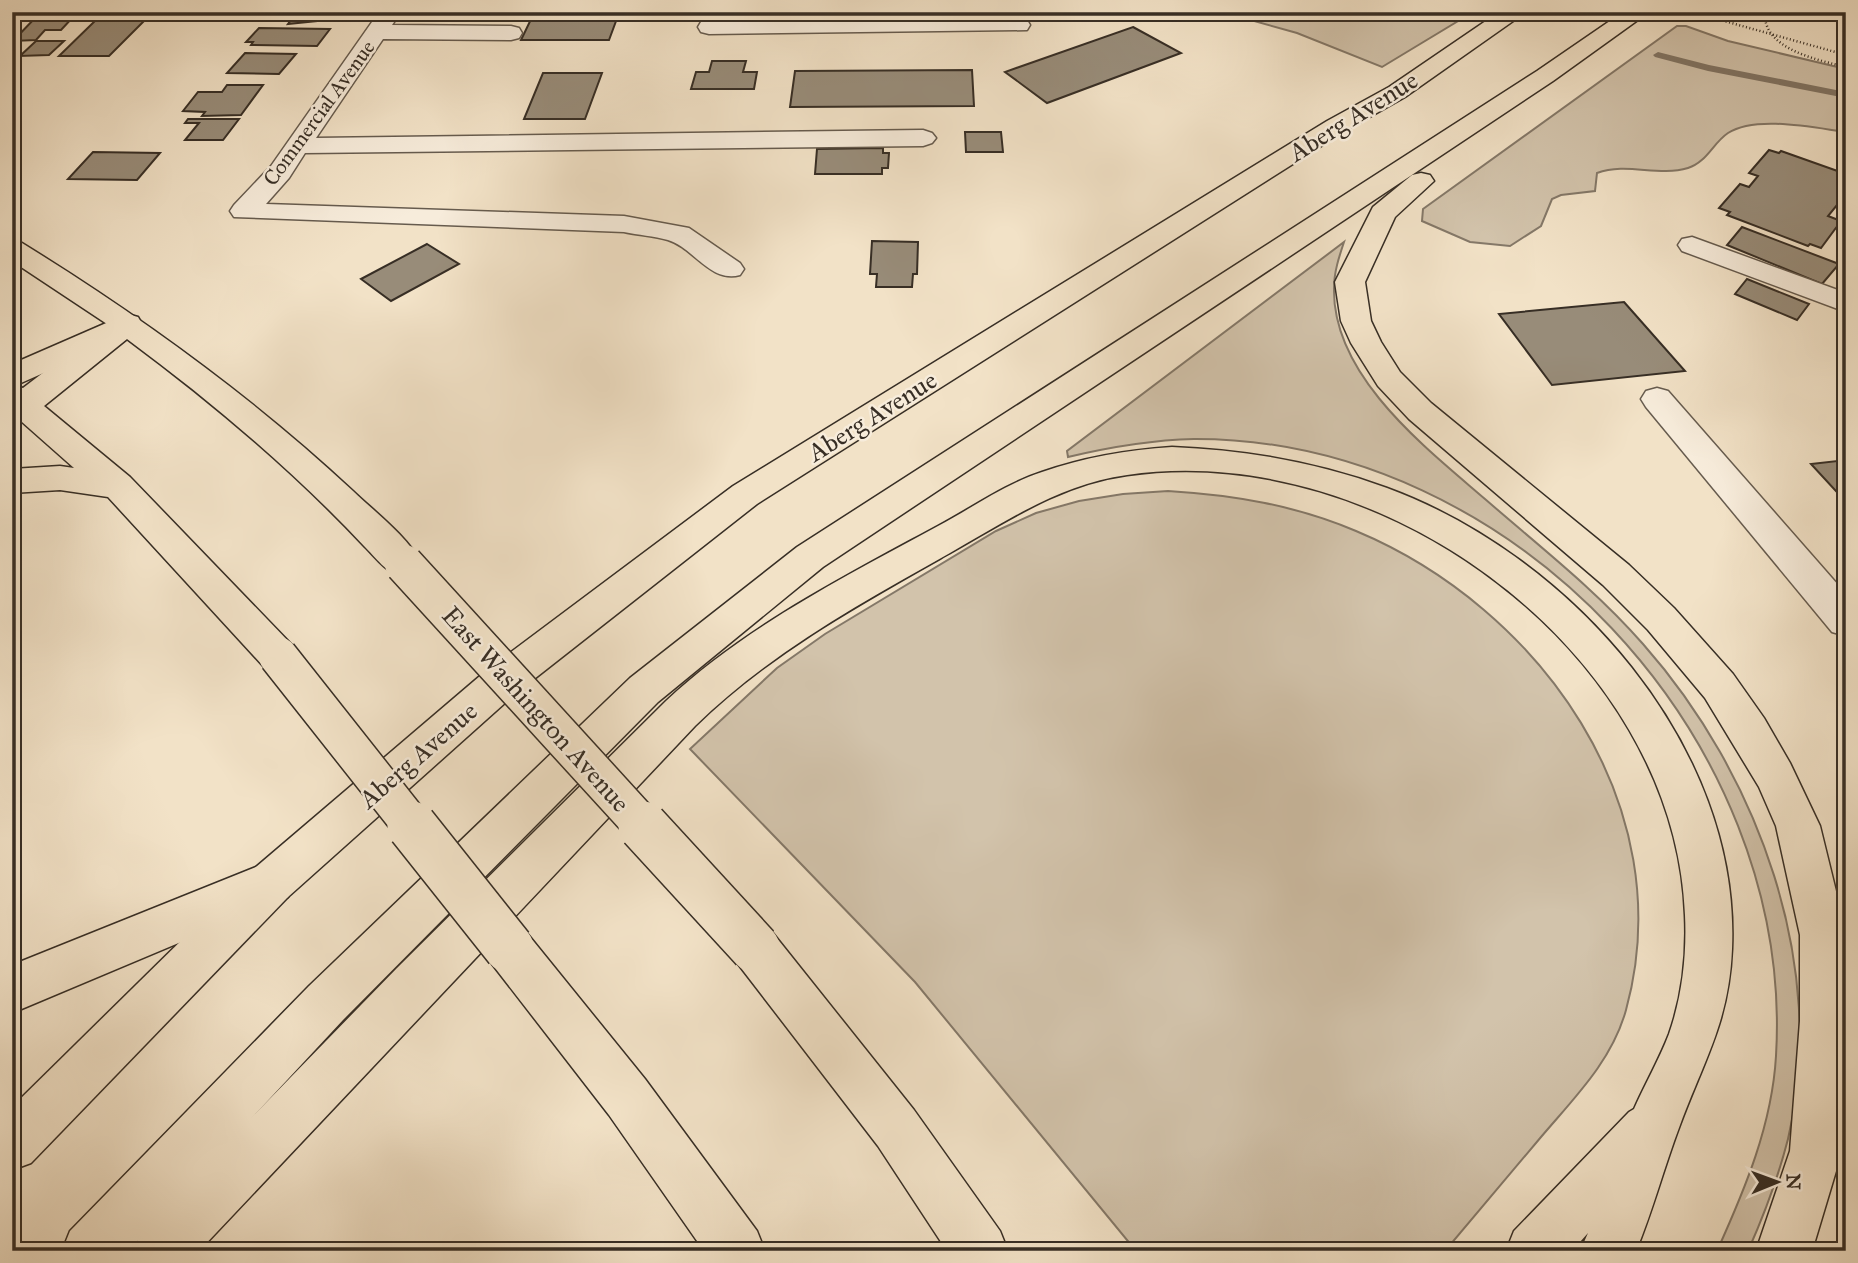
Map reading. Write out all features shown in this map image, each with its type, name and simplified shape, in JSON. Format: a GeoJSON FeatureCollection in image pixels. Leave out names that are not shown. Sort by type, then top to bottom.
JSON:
{"type":"FeatureCollection","features":[{"type":"Feature","properties":{"kind":"main road","name":"Aberg Avenue"},"geometry":{"type":"LineString","coordinates":[[272,882],[501,682],[745,495],[1336,126],[1398,92],[1471,39],[1515,12]]}},
{"type":"Feature","properties":{"kind":"main road"},"geometry":{"type":"LineString","coordinates":[[90,1251],[326,1003],[644,690],[810,557],[1545,76],[1638,12]]}},
{"type":"Feature","properties":{"kind":"main road"},"geometry":{"type":"LineString","coordinates":[[1545,76],[1383,213],[1350,282],[1356,321],[1366,343],[1389,379],[1420,411],[1616,575],[1661,619],[1719,686],[1775,776],[1798,826],[1823,935],[1825,1021],[1816,1151],[1784,1251]]}},
{"type":"Feature","properties":{"kind":"main road","name":"East Washington Avenue"},"geometry":{"type":"LineString","coordinates":[[12,249],[80,290],[198,376],[308,470],[404,564],[755,948],[896,1128],[980,1251]]}},
{"type":"Feature","properties":{"kind":"main road"},"geometry":{"type":"LineString","coordinates":[[127,324],[16,398],[118,486],[278,656],[627,1097],[737,1251]]}},
{"type":"Feature","properties":{"kind":"main road"},"geometry":{"type":"LineString","coordinates":[[161,1251],[375,1024],[697,698],[793,626],[1053,481],[1128,464],[1202,460],[1309,474],[1357,490],[1404,508],[1504,567],[1580,633],[1640,710],[1669,759],[1703,856],[1710,909],[1707,970],[1702,1002],[1690,1046],[1655,1121],[1608,1251]]}},
{"type":"Feature","properties":{"kind":"main road"},"geometry":{"type":"LineString","coordinates":[[12,481],[60,478],[118,486]]}},
{"type":"Feature","properties":{"kind":"main road"},"geometry":{"type":"LineString","coordinates":[[12,989],[272,882]]}},
{"type":"Feature","properties":{"kind":"main road"},"geometry":{"type":"LineString","coordinates":[[12,1144],[272,882]]}},
{"type":"Feature","properties":{"kind":"main road"},"geometry":{"type":"LineString","coordinates":[[1534,1251],[1655,1121]]}},
{"type":"Feature","properties":{"kind":"street"},"geometry":{"type":"LineString","coordinates":[[709,27],[828,19],[1019,25]]}},
{"type":"Feature","properties":{"kind":"street"},"geometry":{"type":"LineString","coordinates":[[384,22],[511,33]]}},
{"type":"Feature","properties":{"kind":"street","name":"Commercial Avenue"},"geometry":{"type":"LineString","coordinates":[[384,22],[280,172],[244,211],[624,224],[678,234],[730,269]]}},
{"type":"Feature","properties":{"kind":"street"},"geometry":{"type":"LineString","coordinates":[[298,146],[923,138]]}},
{"type":"Feature","properties":{"kind":"street"},"geometry":{"type":"LineString","coordinates":[[1692,245],[1846,303]]}},
{"type":"Feature","properties":{"kind":"street"},"geometry":{"type":"LineString","coordinates":[[1657,399],[1846,621]]}},
{"type":"Feature","properties":{"kind":"path"},"geometry":{"type":"LineString","coordinates":[[1692,12],[1846,55]]}},
{"type":"Feature","properties":{"kind":"path"},"geometry":{"type":"LineString","coordinates":[[1765,12],[1763,17],[1766,27],[1779,40],[1808,55],[1846,67]]}},
{"type":"Feature","properties":{"kind":"shaded area"},"geometry":{"type":"Polygon","coordinates":[[[1222,12],[1473,12],[1382,67],[1297,33],[1222,12]]]}},
{"type":"Feature","properties":{"kind":"shaded area"},"geometry":{"type":"Polygon","coordinates":[[[1677,26],[1686,26],[1728,41],[1846,69],[1846,132],[1786,124],[1754,125],[1728,133],[1705,157],[1688,168],[1665,171],[1620,169],[1597,173],[1595,191],[1561,195],[1552,199],[1541,226],[1510,246],[1470,242],[1422,221],[1423,209],[1677,26]]]}},
{"type":"Feature","properties":{"kind":"shaded area"},"geometry":{"type":"Polygon","coordinates":[[[1344,242],[1334,282],[1337,320],[1348,351],[1365,380],[1387,407],[1436,457],[1587,587],[1643,644],[1684,695],[1720,752],[1750,812],[1774,875],[1790,941],[1799,1007],[1798,1073],[1788,1139],[1770,1196],[1748,1251],[1717,1251],[1756,1156],[1769,1107],[1776,1056],[1770,938],[1738,826],[1684,721],[1612,628],[1523,550],[1422,490],[1311,452],[1194,439],[1131,445],[1068,457],[1067,451],[1344,242]]]}},
{"type":"Feature","properties":{"kind":"shaded area"},"geometry":{"type":"Polygon","coordinates":[[[1168,491],[1216,495],[1310,514],[1356,531],[1423,565],[1484,610],[1537,663],[1581,723],[1614,789],[1633,860],[1638,934],[1626,1010],[1620,1028],[1591,1078],[1445,1251],[1136,1251],[915,982],[690,749],[777,668],[825,634],[996,531],[1036,513],[1079,501],[1168,491]]]}},
{"type":"Feature","properties":{"kind":"building"},"geometry":{"type":"Polygon","coordinates":[[[274,12],[332,12],[327,20],[288,24],[291,20],[267,20],[274,12]]]}},
{"type":"Feature","properties":{"kind":"building"},"geometry":{"type":"Polygon","coordinates":[[[534,13],[619,13],[609,40],[521,40],[534,13]]]}},
{"type":"Feature","properties":{"kind":"building"},"geometry":{"type":"Polygon","coordinates":[[[74,16],[61,30],[45,30],[36,40],[13,41],[36,17],[74,16]]]}},
{"type":"Feature","properties":{"kind":"building"},"geometry":{"type":"Polygon","coordinates":[[[99,17],[148,17],[109,56],[59,56],[99,17]]]}},
{"type":"Feature","properties":{"kind":"building"},"geometry":{"type":"Polygon","coordinates":[[[1133,27],[1181,53],[1047,103],[1005,72],[1133,27]]]}},
{"type":"Feature","properties":{"kind":"building"},"geometry":{"type":"Polygon","coordinates":[[[259,28],[330,29],[317,46],[251,45],[253,42],[246,42],[259,28]]]}},
{"type":"Feature","properties":{"kind":"building"},"geometry":{"type":"Polygon","coordinates":[[[36,41],[64,41],[49,55],[20,56],[36,41]]]}},
{"type":"Feature","properties":{"kind":"building"},"geometry":{"type":"Polygon","coordinates":[[[245,53],[296,54],[279,74],[227,73],[245,53]]]}},
{"type":"Feature","properties":{"kind":"building"},"geometry":{"type":"Polygon","coordinates":[[[712,61],[746,61],[743,72],[757,72],[754,89],[691,89],[696,72],[709,72],[712,61]]]}},
{"type":"Feature","properties":{"kind":"building"},"geometry":{"type":"Polygon","coordinates":[[[972,70],[974,106],[790,107],[795,71],[972,70]]]}},
{"type":"Feature","properties":{"kind":"building"},"geometry":{"type":"Polygon","coordinates":[[[543,73],[602,73],[585,119],[524,119],[543,73]]]}},
{"type":"Feature","properties":{"kind":"building"},"geometry":{"type":"Polygon","coordinates":[[[227,85],[263,85],[241,115],[202,116],[205,112],[183,111],[198,92],[222,92],[227,85]]]}},
{"type":"Feature","properties":{"kind":"building"},"geometry":{"type":"Polygon","coordinates":[[[188,119],[239,119],[223,140],[185,140],[199,123],[185,123],[188,119]]]}},
{"type":"Feature","properties":{"kind":"building"},"geometry":{"type":"Polygon","coordinates":[[[965,132],[1001,132],[1003,152],[966,152],[965,132]]]}},
{"type":"Feature","properties":{"kind":"building"},"geometry":{"type":"Polygon","coordinates":[[[883,148],[883,153],[889,153],[888,168],[882,168],[882,174],[815,174],[817,149],[883,148]]]}},
{"type":"Feature","properties":{"kind":"building"},"geometry":{"type":"Polygon","coordinates":[[[1769,150],[1779,153],[1781,151],[1846,174],[1846,208],[1837,205],[1828,216],[1841,221],[1821,248],[1810,244],[1808,246],[1727,215],[1730,212],[1719,208],[1740,184],[1749,187],[1758,176],[1749,173],[1769,150]]]}},
{"type":"Feature","properties":{"kind":"building"},"geometry":{"type":"Polygon","coordinates":[[[93,152],[160,153],[137,180],[68,179],[93,152]]]}},
{"type":"Feature","properties":{"kind":"building"},"geometry":{"type":"Polygon","coordinates":[[[1742,227],[1839,264],[1822,284],[1727,245],[1742,227]]]}},
{"type":"Feature","properties":{"kind":"building"},"geometry":{"type":"Polygon","coordinates":[[[872,241],[918,242],[917,274],[913,274],[912,287],[876,287],[877,274],[870,274],[872,241]]]}},
{"type":"Feature","properties":{"kind":"building"},"geometry":{"type":"Polygon","coordinates":[[[427,244],[459,264],[391,301],[361,279],[427,244]]]}},
{"type":"Feature","properties":{"kind":"building"},"geometry":{"type":"Polygon","coordinates":[[[1747,279],[1809,304],[1797,320],[1735,294],[1747,279]]]}},
{"type":"Feature","properties":{"kind":"building"},"geometry":{"type":"Polygon","coordinates":[[[1624,302],[1685,371],[1552,385],[1499,314],[1624,302]]]}},
{"type":"Feature","properties":{"kind":"building"},"geometry":{"type":"Polygon","coordinates":[[[1846,460],[1846,502],[1811,464],[1846,460]]]}},
{"type":"Feature","properties":{"kind":"waterway"},"geometry":{"type":"LineString","coordinates":[[1658,55],[1708,68],[1846,95]]}}]}
